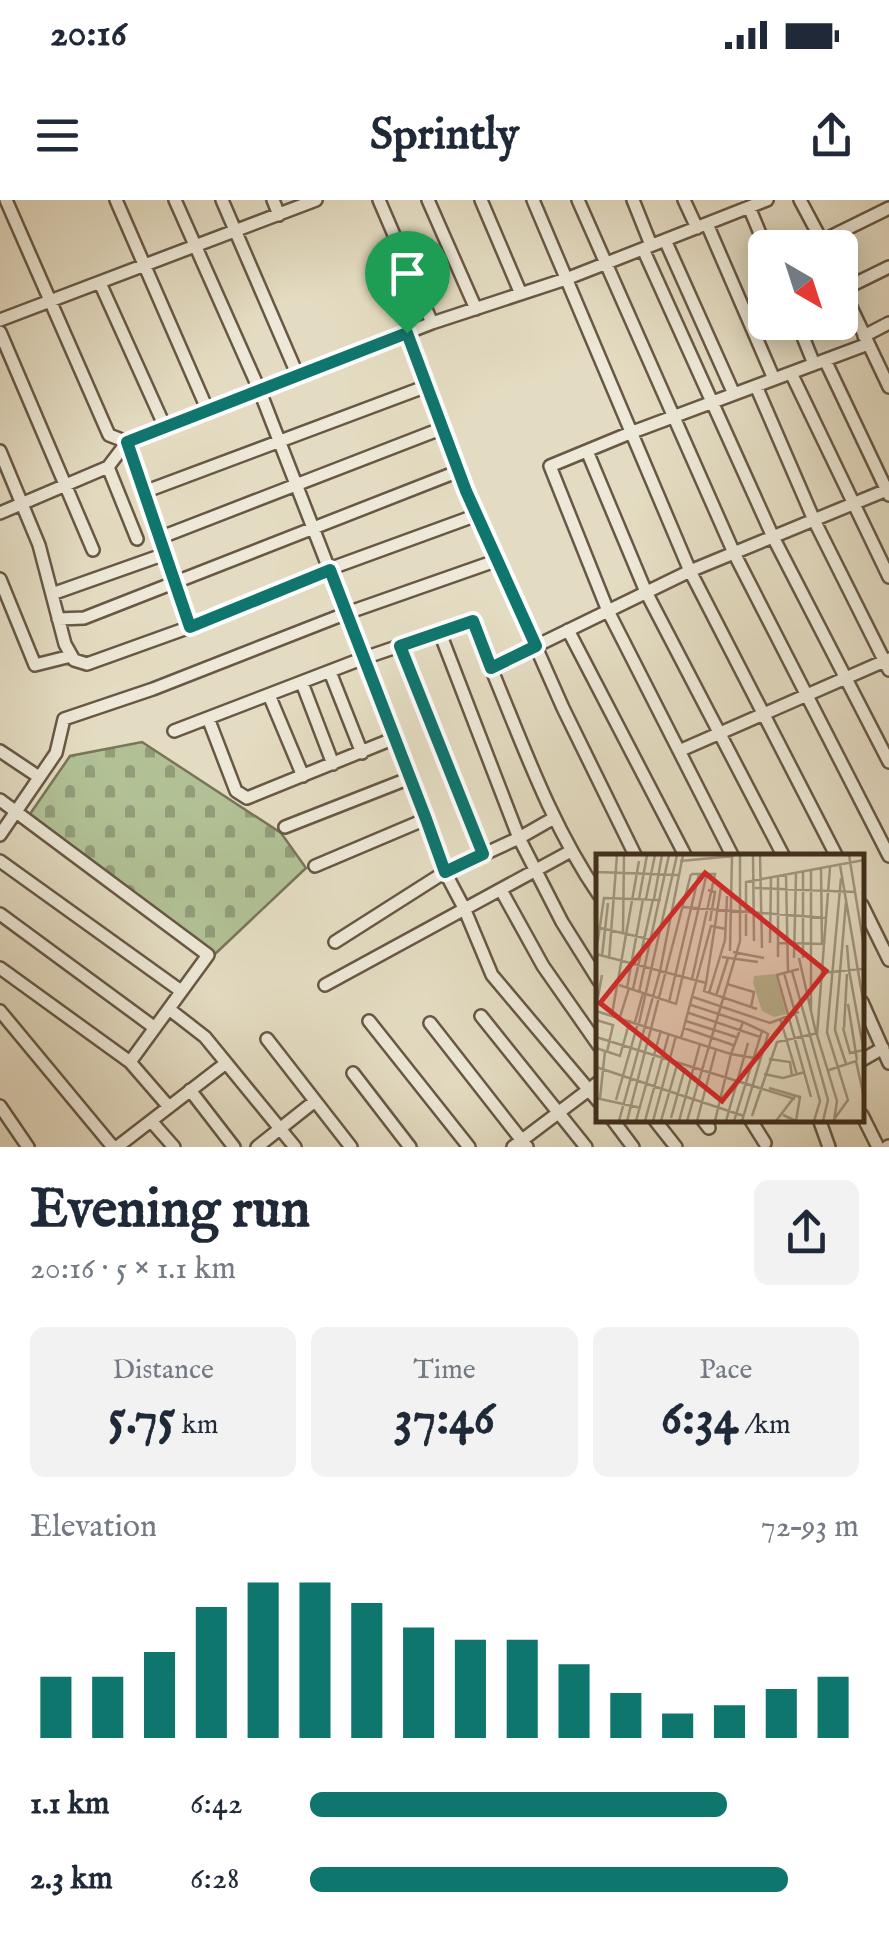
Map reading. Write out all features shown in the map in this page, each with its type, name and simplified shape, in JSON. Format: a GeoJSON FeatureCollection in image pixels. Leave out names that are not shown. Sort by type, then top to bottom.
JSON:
{"type":"FeatureCollection","features":[{"type":"Feature","properties":{"kind":"street"},"geometry":{"type":"LineString","coordinates":[[6,200],[108,434],[127,442],[190,627]]}},
{"type":"Feature","properties":{"kind":"street"},"geometry":{"type":"LineString","coordinates":[[116,200],[208,410]]}},
{"type":"Feature","properties":{"kind":"street"},"geometry":{"type":"LineString","coordinates":[[175,200],[260,389],[445,872],[492,975],[594,1086],[520,1145],[430,1023]]}},
{"type":"Feature","properties":{"kind":"street"},"geometry":{"type":"LineString","coordinates":[[222,200],[298,376]]}},
{"type":"Feature","properties":{"kind":"street"},"geometry":{"type":"LineString","coordinates":[[273,200],[280,215]]}},
{"type":"Feature","properties":{"kind":"street"},"geometry":{"type":"LineString","coordinates":[[0,320],[316,200]]}},
{"type":"Feature","properties":{"kind":"street"},"geometry":{"type":"LineString","coordinates":[[379,200],[432,323]]}},
{"type":"Feature","properties":{"kind":"street"},"geometry":{"type":"LineString","coordinates":[[428,200],[476,309]]}},
{"type":"Feature","properties":{"kind":"street"},"geometry":{"type":"LineString","coordinates":[[481,200],[521,294]]}},
{"type":"Feature","properties":{"kind":"street"},"geometry":{"type":"LineString","coordinates":[[533,200],[690,571],[835,854]]}},
{"type":"Feature","properties":{"kind":"street"},"geometry":{"type":"LineString","coordinates":[[578,200],[734,553],[889,856]]}},
{"type":"Feature","properties":{"kind":"street"},"geometry":{"type":"LineString","coordinates":[[633,200],[647,247],[773,537],[889,762]]}},
{"type":"Feature","properties":{"kind":"street"},"geometry":{"type":"LineString","coordinates":[[684,200],[702,226],[774,379]]}},
{"type":"Feature","properties":{"kind":"street"},"geometry":{"type":"LineString","coordinates":[[728,200],[734,213]]}},
{"type":"Feature","properties":{"kind":"street"},"geometry":{"type":"LineString","coordinates":[[0,514],[108,467],[127,442],[432,323],[566,279],[767,200]]}},
{"type":"Feature","properties":{"kind":"street"},"geometry":{"type":"LineString","coordinates":[[800,200],[816,230]]}},
{"type":"Feature","properties":{"kind":"street"},"geometry":{"type":"LineString","coordinates":[[750,207],[759,230]]}},
{"type":"Feature","properties":{"kind":"street"},"geometry":{"type":"LineString","coordinates":[[849,230],[889,208]]}},
{"type":"Feature","properties":{"kind":"street"},"geometry":{"type":"LineString","coordinates":[[665,240],[734,394]]}},
{"type":"Feature","properties":{"kind":"street"},"geometry":{"type":"LineString","coordinates":[[858,280],[889,267]]}},
{"type":"Feature","properties":{"kind":"street"},"geometry":{"type":"LineString","coordinates":[[100,282],[165,428]]}},
{"type":"Feature","properties":{"kind":"street"},"geometry":{"type":"LineString","coordinates":[[858,323],[888,380]]}},
{"type":"Feature","properties":{"kind":"street"},"geometry":{"type":"LineString","coordinates":[[730,854],[608,611],[550,466],[820,362],[866,340],[889,323]]}},
{"type":"Feature","properties":{"kind":"street"},"geometry":{"type":"LineString","coordinates":[[0,332],[94,550]]}},
{"type":"Feature","properties":{"kind":"street"},"geometry":{"type":"LineString","coordinates":[[407,333],[477,515],[563,708],[635,854]]}},
{"type":"Feature","properties":{"kind":"street"},"geometry":{"type":"LineString","coordinates":[[491,668],[690,571],[888,491],[807,340]]}},
{"type":"Feature","properties":{"kind":"street"},"geometry":{"type":"LineString","coordinates":[[791,372],[889,577]]}},
{"type":"Feature","properties":{"kind":"street"},"geometry":{"type":"LineString","coordinates":[[144,492],[427,386]]}},
{"type":"Feature","properties":{"kind":"street"},"geometry":{"type":"LineString","coordinates":[[678,751],[846,678],[888,664],[814,520],[756,386]]}},
{"type":"Feature","properties":{"kind":"street"},"geometry":{"type":"LineString","coordinates":[[159,538],[443,428]]}},
{"type":"Feature","properties":{"kind":"street"},"geometry":{"type":"LineString","coordinates":[[587,450],[646,592],[782,854]]}},
{"type":"Feature","properties":{"kind":"street"},"geometry":{"type":"LineString","coordinates":[[0,451],[39,545],[65,644],[80,664],[190,627],[477,515]]}},
{"type":"Feature","properties":{"kind":"street"},"geometry":{"type":"LineString","coordinates":[[108,467],[137,538]]}},
{"type":"Feature","properties":{"kind":"street"},"geometry":{"type":"LineString","coordinates":[[58,619],[84,618],[459,472]]}},
{"type":"Feature","properties":{"kind":"street"},"geometry":{"type":"LineString","coordinates":[[52,594],[165,554]]}},
{"type":"Feature","properties":{"kind":"street"},"geometry":{"type":"LineString","coordinates":[[0,835],[56,752],[64,718],[154,690],[346,613],[498,560]]}},
{"type":"Feature","properties":{"kind":"street"},"geometry":{"type":"LineString","coordinates":[[0,579],[34,665],[72,656]]}},
{"type":"Feature","properties":{"kind":"street"},"geometry":{"type":"LineString","coordinates":[[174,731],[473,621],[554,818],[596,890]]}},
{"type":"Feature","properties":{"kind":"street"},"geometry":{"type":"LineString","coordinates":[[568,630],[684,854]]}},
{"type":"Feature","properties":{"kind":"street"},"geometry":{"type":"LineString","coordinates":[[440,632],[519,838],[562,922],[596,972]]}},
{"type":"Feature","properties":{"kind":"street"},"geometry":{"type":"LineString","coordinates":[[400,646],[483,854]]}},
{"type":"Feature","properties":{"kind":"street"},"geometry":{"type":"LineString","coordinates":[[330,672],[362,753]]}},
{"type":"Feature","properties":{"kind":"street"},"geometry":{"type":"LineString","coordinates":[[302,682],[333,764]]}},
{"type":"Feature","properties":{"kind":"street"},"geometry":{"type":"LineString","coordinates":[[269,695],[303,776]]}},
{"type":"Feature","properties":{"kind":"street"},"geometry":{"type":"LineString","coordinates":[[208,718],[236,790],[247,798],[395,738]]}},
{"type":"Feature","properties":{"kind":"street"},"geometry":{"type":"LineString","coordinates":[[0,751],[39,778]]}},
{"type":"Feature","properties":{"kind":"street"},"geometry":{"type":"LineString","coordinates":[[285,826],[410,778]]}},
{"type":"Feature","properties":{"kind":"street"},"geometry":{"type":"LineString","coordinates":[[0,800],[208,955],[130,1062]]}},
{"type":"Feature","properties":{"kind":"street"},"geometry":{"type":"LineString","coordinates":[[334,942],[445,872],[554,818]]}},
{"type":"Feature","properties":{"kind":"street"},"geometry":{"type":"LineString","coordinates":[[315,866],[426,819]]}},
{"type":"Feature","properties":{"kind":"street"},"geometry":{"type":"LineString","coordinates":[[325,985],[572,851]]}},
{"type":"Feature","properties":{"kind":"street"},"geometry":{"type":"LineString","coordinates":[[0,861],[181,991]]}},
{"type":"Feature","properties":{"kind":"street"},"geometry":{"type":"LineString","coordinates":[[501,890],[543,966],[596,1042]]}},
{"type":"Feature","properties":{"kind":"street"},"geometry":{"type":"LineString","coordinates":[[0,914],[154,1028]]}},
{"type":"Feature","properties":{"kind":"street"},"geometry":{"type":"LineString","coordinates":[[864,914],[888,953]]}},
{"type":"Feature","properties":{"kind":"street"},"geometry":{"type":"LineString","coordinates":[[0,968],[130,1062],[170,1106]]}},
{"type":"Feature","properties":{"kind":"street"},"geometry":{"type":"LineString","coordinates":[[864,1006],[889,1064]]}},
{"type":"Feature","properties":{"kind":"street"},"geometry":{"type":"LineString","coordinates":[[169,1009],[205,1036],[296,1147]]}},
{"type":"Feature","properties":{"kind":"street"},"geometry":{"type":"LineString","coordinates":[[0,1011],[115,1147],[226,1062]]}},
{"type":"Feature","properties":{"kind":"street"},"geometry":{"type":"LineString","coordinates":[[481,1016],[586,1147]]}},
{"type":"Feature","properties":{"kind":"street"},"geometry":{"type":"LineString","coordinates":[[369,1021],[469,1147]]}},
{"type":"Feature","properties":{"kind":"street"},"geometry":{"type":"LineString","coordinates":[[267,1039],[351,1147]]}},
{"type":"Feature","properties":{"kind":"street"},"geometry":{"type":"LineString","coordinates":[[864,1059],[883,1048]]}},
{"type":"Feature","properties":{"kind":"street"},"geometry":{"type":"LineString","coordinates":[[353,1073],[410,1147]]}},
{"type":"Feature","properties":{"kind":"street"},"geometry":{"type":"LineString","coordinates":[[190,1090],[234,1147]]}},
{"type":"Feature","properties":{"kind":"street"},"geometry":{"type":"LineString","coordinates":[[257,1147],[316,1102]]}},
{"type":"Feature","properties":{"kind":"street"},"geometry":{"type":"LineString","coordinates":[[0,1106],[28,1147]]}},
{"type":"Feature","properties":{"kind":"street"},"geometry":{"type":"LineString","coordinates":[[864,1119],[878,1147]]}},
{"type":"Feature","properties":{"kind":"street"},"geometry":{"type":"LineString","coordinates":[[151,1121],[174,1147]]}},
{"type":"Feature","properties":{"kind":"street"},"geometry":{"type":"LineString","coordinates":[[614,1122],[633,1147]]}},
{"type":"Feature","properties":{"kind":"street"},"geometry":{"type":"LineString","coordinates":[[656,1122],[676,1147]]}},
{"type":"Feature","properties":{"kind":"street"},"geometry":{"type":"LineString","coordinates":[[751,1122],[765,1143]]}},
{"type":"Feature","properties":{"kind":"street"},"geometry":{"type":"LineString","coordinates":[[820,1122],[829,1147]]}},
{"type":"Feature","properties":{"kind":"street"},"geometry":{"type":"LineString","coordinates":[[0,1135],[12,1123]]}},
{"type":"Feature","properties":{"kind":"green space"},"geometry":{"type":"Polygon","coordinates":[[[142,742],[281,833],[306,868],[215,954],[30,814],[70,756],[142,742]]]}},
{"type":"Feature","properties":{"kind":"route"},"geometry":{"type":"LineString","coordinates":[[407,333],[466,491],[536,646],[491,668],[473,621],[400,646],[483,854],[445,872],[330,570],[190,627],[127,442],[407,333]]}}]}
